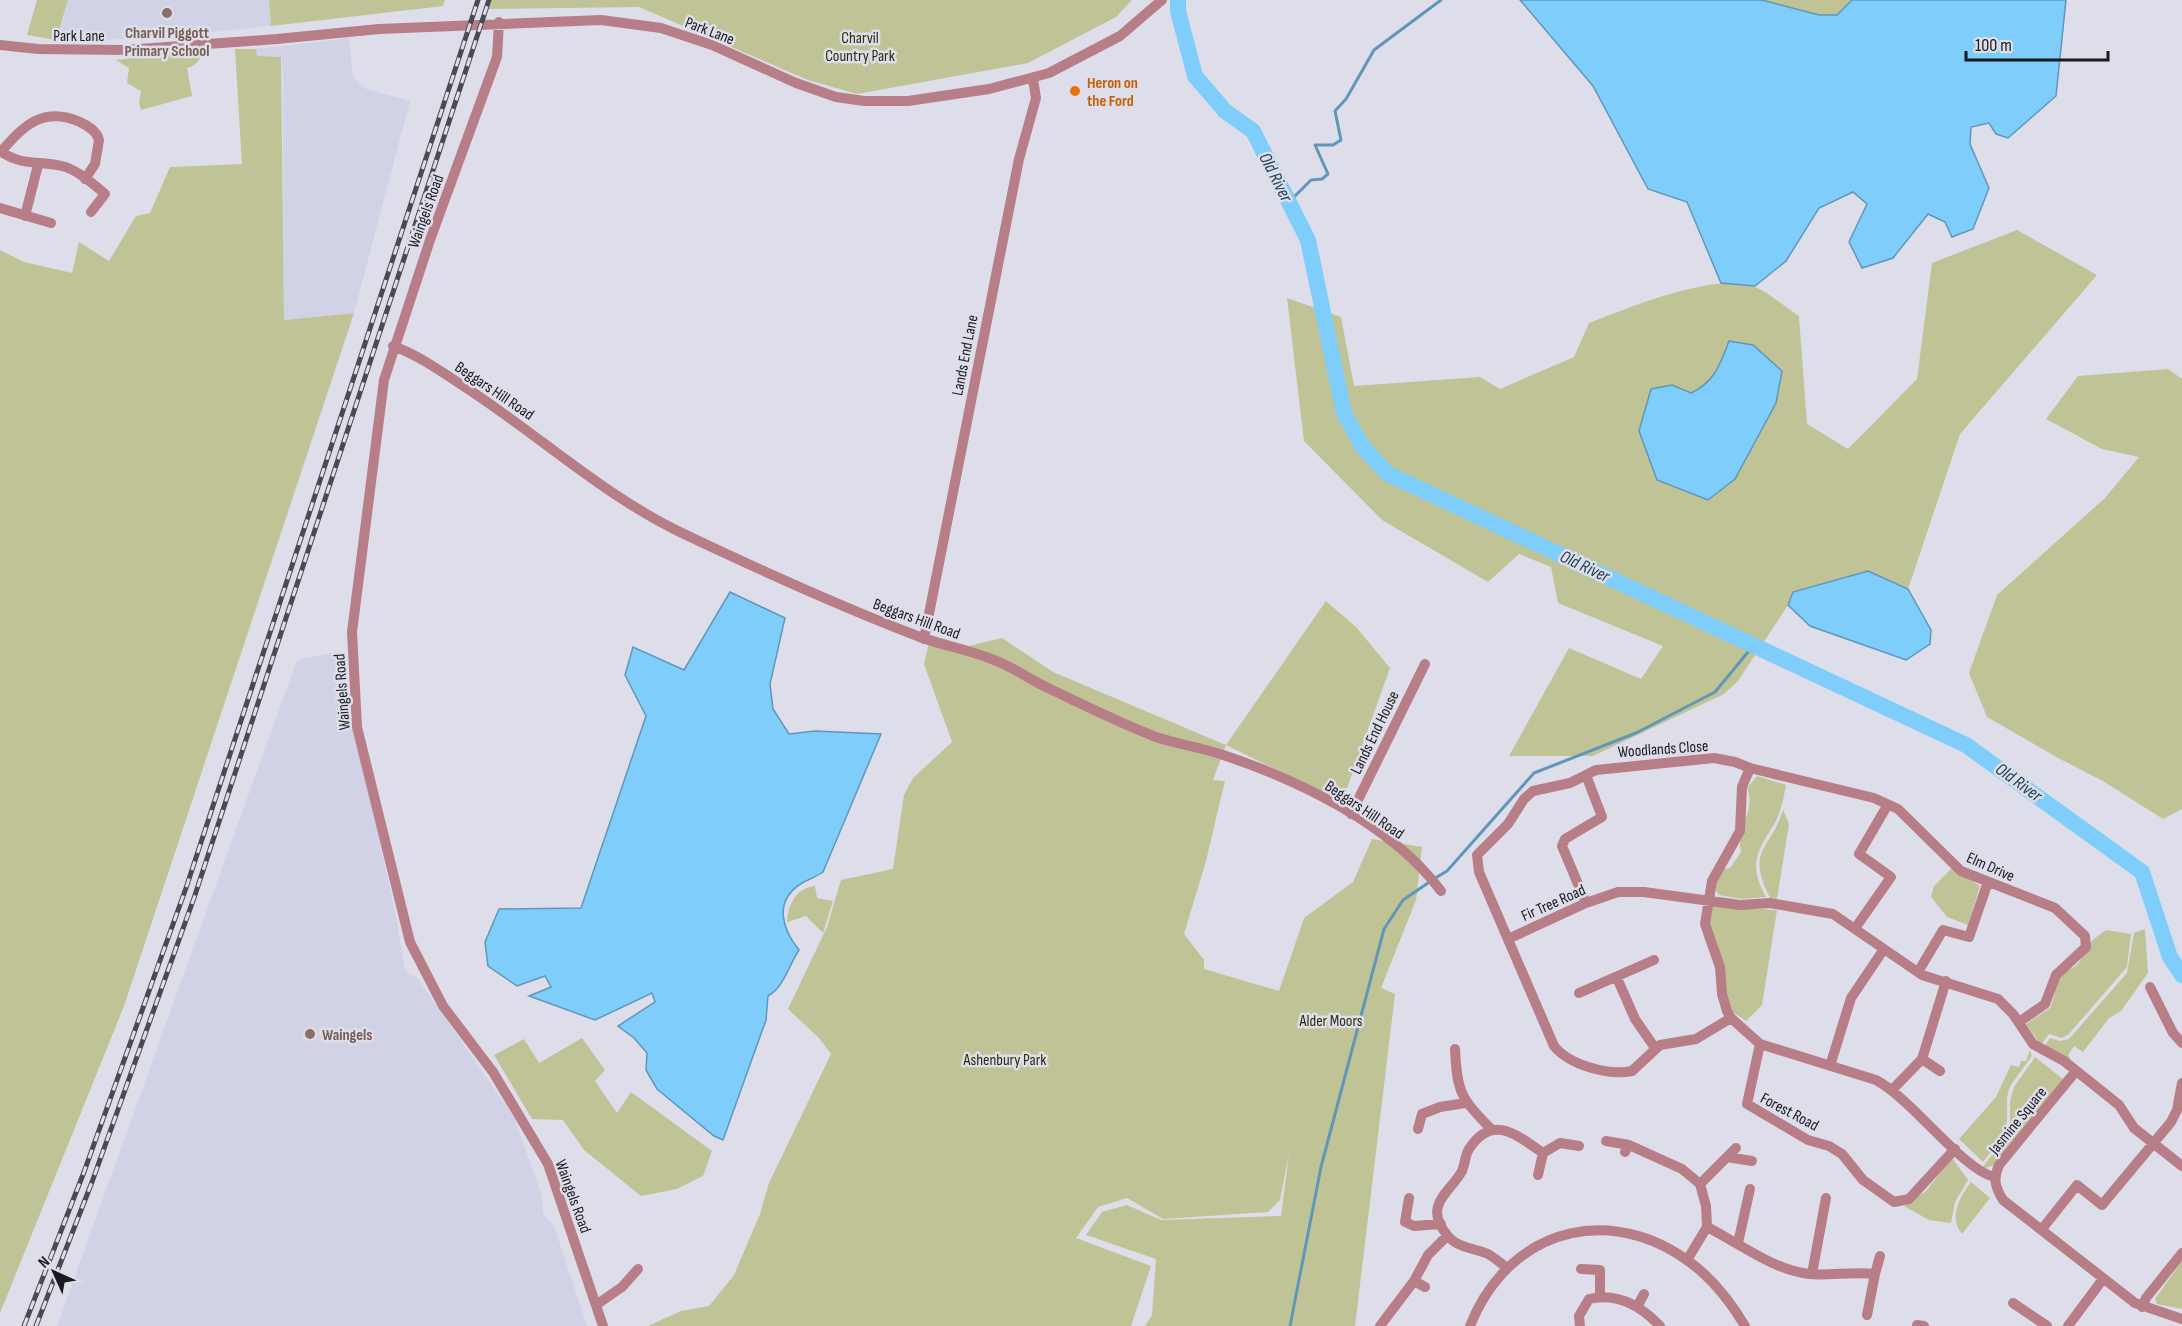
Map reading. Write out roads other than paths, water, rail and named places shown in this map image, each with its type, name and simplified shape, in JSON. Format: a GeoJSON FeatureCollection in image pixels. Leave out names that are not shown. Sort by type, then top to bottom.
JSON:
{"type":"FeatureCollection","features":[{"type":"Feature","properties":{"kind":"street","name":"Park Lane"},"geometry":{"type":"LineString","coordinates":[[0,45],[53,50],[125,50],[379,29],[499,22],[601,20],[661,28],[711,45],[817,92],[864,101],[908,101],[949,96],[1033,79],[1120,36],[1162,0]]}},
{"type":"Feature","properties":{"kind":"street","name":"Waingels Road"},"geometry":{"type":"LineString","coordinates":[[499,22],[497,57],[393,346],[384,380],[352,632],[357,727],[410,942],[443,1006],[493,1072],[548,1164],[603,1326]]}},
{"type":"Feature","properties":{"kind":"street","name":"Lands End Lane"},"geometry":{"type":"LineString","coordinates":[[924,639],[1019,159],[1036,98],[1033,79]]}},
{"type":"Feature","properties":{"kind":"street"},"geometry":{"type":"LineString","coordinates":[[85,179],[95,164],[99,140],[91,128],[72,118],[42,116],[17,133],[1,152],[17,161],[63,166],[85,179],[105,194],[91,212]]}},
{"type":"Feature","properties":{"kind":"street"},"geometry":{"type":"LineString","coordinates":[[25,216],[38,165]]}},
{"type":"Feature","properties":{"kind":"street"},"geometry":{"type":"LineString","coordinates":[[0,207],[51,223]]}},
{"type":"Feature","properties":{"kind":"street","name":"Beggars Hill Road"},"geometry":{"type":"LineString","coordinates":[[393,346],[412,353],[491,404],[610,492],[660,523],[792,585],[924,639],[997,660],[1039,684],[1159,738],[1219,753],[1299,784],[1351,814],[1411,859],[1441,891]]}},
{"type":"Feature","properties":{"kind":"street","name":"Lands End House"},"geometry":{"type":"LineString","coordinates":[[1351,814],[1425,664]]}},
{"type":"Feature","properties":{"kind":"street","name":"Woodlands Close"},"geometry":{"type":"LineString","coordinates":[[1586,775],[1606,767],[1703,758],[1735,762],[1750,768]]}},
{"type":"Feature","properties":{"kind":"street"},"geometry":{"type":"LineString","coordinates":[[1750,768],[1742,788],[1740,831],[1712,881],[1707,901],[1706,932],[1720,967],[1722,994],[1731,1018],[1760,1044],[1876,1080],[1893,1089],[1955,1149],[1987,1175],[1994,1177]]}},
{"type":"Feature","properties":{"kind":"street","name":"Elm Drive"},"geometry":{"type":"LineString","coordinates":[[1750,768],[1874,798],[1904,813],[1961,871],[2055,908],[2086,939],[2084,951],[2056,975],[2046,1004],[2019,1022]]}},
{"type":"Feature","properties":{"kind":"street"},"geometry":{"type":"LineString","coordinates":[[1586,775],[1602,817],[1565,839],[1562,846],[1586,903]]}},
{"type":"Feature","properties":{"kind":"street","name":"Fir Tree Road"},"geometry":{"type":"LineString","coordinates":[[1586,775],[1563,786],[1539,788],[1528,795],[1508,825],[1477,855],[1479,872],[1508,939],[1586,903],[1611,894],[1628,892],[1740,905],[1770,903],[1833,914],[1856,927]]}},
{"type":"Feature","properties":{"kind":"street"},"geometry":{"type":"LineString","coordinates":[[1887,806],[1859,854],[1891,877],[1856,927],[1918,972],[1998,999],[2019,1022],[2033,1044],[2060,1058],[2119,1106],[2134,1128],[2182,1166]]}},
{"type":"Feature","properties":{"kind":"street"},"geometry":{"type":"LineString","coordinates":[[1918,972],[1943,930],[1969,937],[1988,882]]}},
{"type":"Feature","properties":{"kind":"street"},"geometry":{"type":"LineString","coordinates":[[1508,939],[1554,1046],[1562,1055],[1578,1062],[1621,1073],[1637,1069],[1655,1048],[1665,1042],[1696,1039],[1731,1018]]}},
{"type":"Feature","properties":{"kind":"street"},"geometry":{"type":"LineString","coordinates":[[1830,1066],[1851,998],[1884,949]]}},
{"type":"Feature","properties":{"kind":"street"},"geometry":{"type":"LineString","coordinates":[[1579,993],[1654,960]]}},
{"type":"Feature","properties":{"kind":"street"},"geometry":{"type":"LineString","coordinates":[[1617,978],[1635,1019],[1655,1048]]}},
{"type":"Feature","properties":{"kind":"street"},"geometry":{"type":"LineString","coordinates":[[1893,1089],[1922,1059],[1946,981]]}},
{"type":"Feature","properties":{"kind":"street"},"geometry":{"type":"LineString","coordinates":[[2150,987],[2173,1033],[2182,1043]]}},
{"type":"Feature","properties":{"kind":"street","name":"Forest Road"},"geometry":{"type":"LineString","coordinates":[[1760,1044],[1747,1104],[1808,1140],[1829,1146],[1842,1154],[1863,1180],[1894,1202],[1909,1199],[1955,1149]]}},
{"type":"Feature","properties":{"kind":"street"},"geometry":{"type":"LineString","coordinates":[[1455,1048],[1456,1082],[1465,1103],[1491,1129]]}},
{"type":"Feature","properties":{"kind":"street"},"geometry":{"type":"LineString","coordinates":[[1922,1059],[1940,1071]]}},
{"type":"Feature","properties":{"kind":"street","name":"Jasmine Square"},"geometry":{"type":"LineString","coordinates":[[2076,1071],[1999,1165],[1994,1177],[1996,1190],[2003,1200],[2142,1307],[2178,1320]]}},
{"type":"Feature","properties":{"kind":"street"},"geometry":{"type":"LineString","coordinates":[[2042,1229],[2077,1185],[2102,1205],[2175,1114],[2182,1083]]}},
{"type":"Feature","properties":{"kind":"street"},"geometry":{"type":"LineString","coordinates":[[1418,1129],[1422,1114],[1440,1107],[1465,1103]]}},
{"type":"Feature","properties":{"kind":"street"},"geometry":{"type":"LineString","coordinates":[[1507,1268],[1489,1255],[1461,1246],[1447,1236],[1437,1209],[1444,1191],[1462,1172],[1468,1150],[1479,1137],[1491,1129],[1510,1130],[1543,1152]]}},
{"type":"Feature","properties":{"kind":"street"},"geometry":{"type":"LineString","coordinates":[[1606,1141],[1627,1148],[1651,1150],[1682,1169],[1700,1184],[1706,1206],[1707,1227],[1687,1260]]}},
{"type":"Feature","properties":{"kind":"street"},"geometry":{"type":"LineString","coordinates":[[1543,1152],[1560,1143],[1579,1146]]}},
{"type":"Feature","properties":{"kind":"street"},"geometry":{"type":"LineString","coordinates":[[1700,1184],[1722,1158],[1736,1148]]}},
{"type":"Feature","properties":{"kind":"street"},"geometry":{"type":"LineString","coordinates":[[1538,1176],[1543,1152]]}},
{"type":"Feature","properties":{"kind":"street"},"geometry":{"type":"LineString","coordinates":[[1722,1158],[1752,1161]]}},
{"type":"Feature","properties":{"kind":"street"},"geometry":{"type":"LineString","coordinates":[[1738,1243],[1750,1189]]}},
{"type":"Feature","properties":{"kind":"street"},"geometry":{"type":"LineString","coordinates":[[1409,1198],[1400,1223],[1414,1226],[1441,1224]]}},
{"type":"Feature","properties":{"kind":"street"},"geometry":{"type":"LineString","coordinates":[[1812,1275],[1810,1247],[1826,1198]]}},
{"type":"Feature","properties":{"kind":"street"},"geometry":{"type":"LineString","coordinates":[[1707,1227],[1790,1271],[1812,1275],[1852,1272],[1875,1274]]}},
{"type":"Feature","properties":{"kind":"street"},"geometry":{"type":"LineString","coordinates":[[1470,1326],[1485,1296],[1507,1268],[1544,1242],[1587,1230],[1613,1230],[1655,1241],[1687,1260],[1718,1288],[1745,1326]]}},
{"type":"Feature","properties":{"kind":"street"},"geometry":{"type":"LineString","coordinates":[[1380,1326],[1414,1281],[1428,1255],[1447,1236]]}},
{"type":"Feature","properties":{"kind":"street"},"geometry":{"type":"LineString","coordinates":[[2142,1307],[2146,1298],[2182,1253]]}},
{"type":"Feature","properties":{"kind":"street"},"geometry":{"type":"LineString","coordinates":[[1867,1315],[1880,1256]]}},
{"type":"Feature","properties":{"kind":"street"},"geometry":{"type":"LineString","coordinates":[[596,1305],[622,1287],[638,1269]]}},
{"type":"Feature","properties":{"kind":"street"},"geometry":{"type":"LineString","coordinates":[[1581,1269],[1605,1269],[1600,1296]]}},
{"type":"Feature","properties":{"kind":"street"},"geometry":{"type":"LineString","coordinates":[[2068,1326],[2103,1279]]}},
{"type":"Feature","properties":{"kind":"street"},"geometry":{"type":"LineString","coordinates":[[1414,1281],[1425,1287]]}},
{"type":"Feature","properties":{"kind":"street"},"geometry":{"type":"LineString","coordinates":[[1638,1305],[1644,1294]]}},
{"type":"Feature","properties":{"kind":"street"},"geometry":{"type":"LineString","coordinates":[[1580,1326],[1579,1316],[1589,1299],[1600,1296],[1638,1305],[1660,1326]]}},
{"type":"Feature","properties":{"kind":"street"},"geometry":{"type":"LineString","coordinates":[[2013,1303],[2047,1326]]}},
{"type":"Feature","properties":{"kind":"water"},"geometry":{"type":"Polygon","coordinates":[[[1520,0],[1762,0],[1819,15],[1837,15],[1852,0],[2066,0],[2056,96],[2008,138],[1996,134],[1989,123],[1971,127],[1970,144],[1989,188],[1973,229],[1952,237],[1945,222],[1928,214],[1893,258],[1862,268],[1849,242],[1867,204],[1853,192],[1819,208],[1786,261],[1755,286],[1721,283],[1687,202],[1648,189],[1593,86],[1520,0]]]}},
{"type":"Feature","properties":{"kind":"water"},"geometry":{"type":"Polygon","coordinates":[[[1729,341],[1753,345],[1782,371],[1776,403],[1735,479],[1708,500],[1657,480],[1639,431],[1651,389],[1672,385],[1691,393],[1699,389],[1716,372],[1729,341]]]}},
{"type":"Feature","properties":{"kind":"water"},"geometry":{"type":"Polygon","coordinates":[[[1868,571],[1908,589],[1931,630],[1930,644],[1906,660],[1810,626],[1788,605],[1793,592],[1868,571]]]}},
{"type":"Feature","properties":{"kind":"water"},"geometry":{"type":"Polygon","coordinates":[[[730,592],[785,618],[770,684],[773,709],[789,734],[815,731],[881,734],[823,872],[802,883],[787,898],[783,915],[785,924],[799,950],[778,987],[768,996],[766,1020],[723,1140],[714,1136],[657,1089],[646,1070],[647,1053],[634,1038],[618,1026],[655,1002],[652,993],[595,1020],[529,996],[551,987],[545,976],[517,986],[488,966],[485,942],[499,909],[581,908],[646,716],[625,675],[633,647],[684,670],[730,592]]]}},
{"type":"Feature","properties":{"kind":"waterway","name":"Old River"},"geometry":{"type":"LineString","coordinates":[[1178,0],[1178,11],[1195,76],[1225,111],[1253,131],[1308,240],[1344,413],[1362,446],[1388,474],[1966,745],[2142,872],[2170,957],[2182,975]]}},
{"type":"Feature","properties":{"kind":"waterway"},"geometry":{"type":"LineString","coordinates":[[1289,202],[1311,180],[1322,179],[1328,174],[1315,145],[1333,145],[1341,140],[1335,111],[1346,99],[1374,50],[1441,0]]}},
{"type":"Feature","properties":{"kind":"waterway"},"geometry":{"type":"LineString","coordinates":[[1437,877],[1447,871],[1534,773],[1636,733],[1715,692],[1753,646]]}},
{"type":"Feature","properties":{"kind":"waterway"},"geometry":{"type":"LineString","coordinates":[[1290,1326],[1321,1167],[1384,929],[1403,900],[1428,883]]}},
{"type":"Feature","properties":{"kind":"railway"},"geometry":{"type":"LineString","coordinates":[[24,1326],[84,1172],[186,888],[478,0]]}},
{"type":"Feature","properties":{"kind":"railway"},"geometry":{"type":"LineString","coordinates":[[36,1326],[92,1182],[194,898],[489,0]]}},
{"type":"Feature","properties":{"kind":"place","name":"Charvil Piggott Primary School"},"geometry":{"type":"Point","coordinates":[167,13]}},
{"type":"Feature","properties":{"kind":"place","name":"Heron on the Ford"},"geometry":{"type":"Point","coordinates":[1075,91]}},
{"type":"Feature","properties":{"kind":"place","name":"Waingels"},"geometry":{"type":"Point","coordinates":[310,1034]}},
{"type":"Feature","properties":{"kind":"park label","name":"Charvil Country Park"},"geometry":{"type":"Point","coordinates":[860,46]}},
{"type":"Feature","properties":{"kind":"park label","name":"Alder Moors"},"geometry":{"type":"Point","coordinates":[1331,1020]}},
{"type":"Feature","properties":{"kind":"park label","name":"Ashenbury Park"},"geometry":{"type":"Point","coordinates":[1005,1059]}}]}
